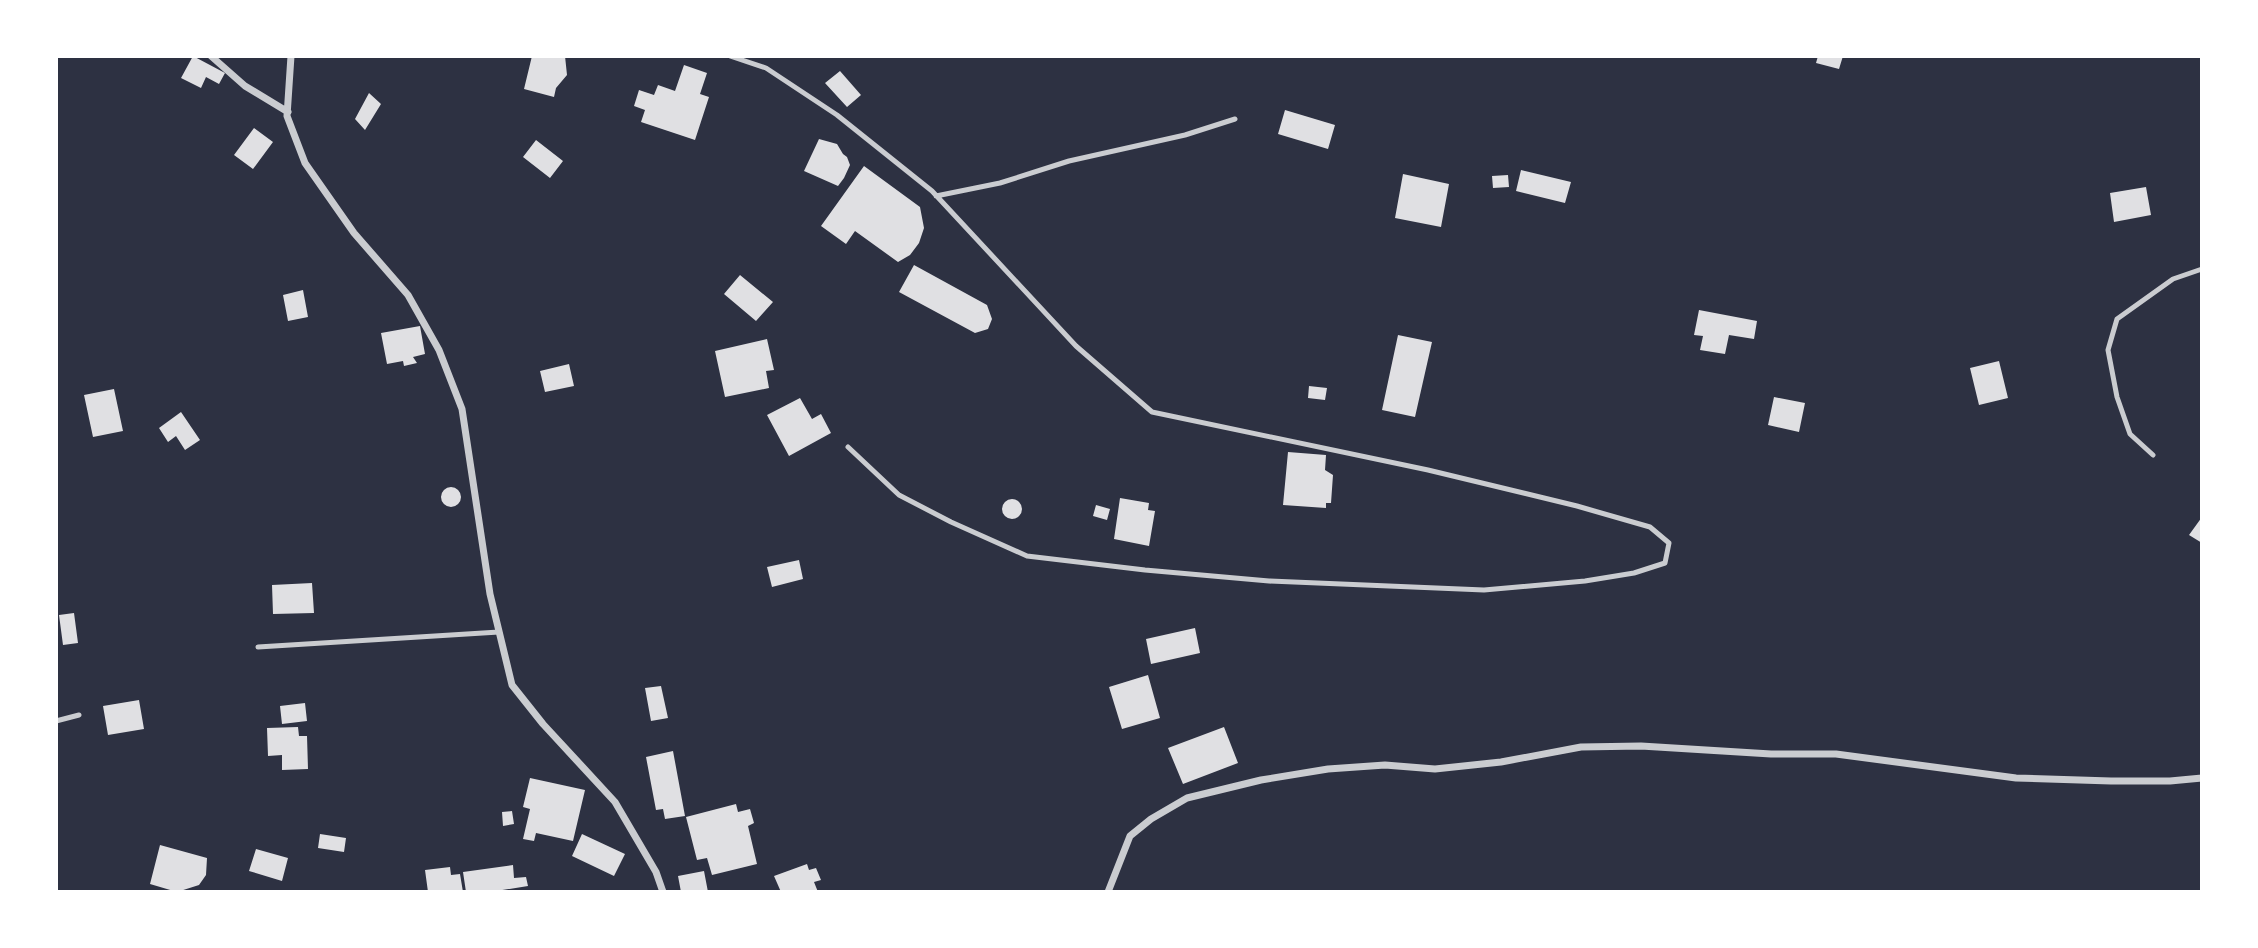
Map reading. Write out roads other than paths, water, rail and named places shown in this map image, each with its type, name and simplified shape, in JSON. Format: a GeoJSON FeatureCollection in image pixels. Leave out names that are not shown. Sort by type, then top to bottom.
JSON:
{"type":"FeatureCollection","features":[{"type":"Feature","properties":{"kind":"street"},"geometry":{"type":"LineString","coordinates":[[211,56],[245,86],[288,112]]}},
{"type":"Feature","properties":{"kind":"street"},"geometry":{"type":"LineString","coordinates":[[291,56],[287,116],[305,163],[354,233],[408,295],[439,350],[462,409],[490,594],[512,685],[615,802],[656,872],[663,892]]}},
{"type":"Feature","properties":{"kind":"street"},"geometry":{"type":"LineString","coordinates":[[1108,892],[1130,836],[1151,819],[1187,798],[1261,780],[1328,769],[1385,765],[1435,769],[1501,762],[1581,747],[1641,746],[1771,754],[1836,754],[2016,778],[2123,781],[2202,778]]}},
{"type":"Feature","properties":{"kind":"lane"},"geometry":{"type":"LineString","coordinates":[[730,56],[766,68],[837,116],[936,196],[1076,346],[1152,412],[1428,470],[1577,506],[1650,527],[1669,543],[1665,563],[1634,573],[1586,581],[1484,590],[1269,581],[1145,570],[1027,556],[899,495],[848,447]]}},
{"type":"Feature","properties":{"kind":"lane"},"geometry":{"type":"LineString","coordinates":[[936,196],[1000,183],[1069,161],[1185,135],[1235,119]]}},
{"type":"Feature","properties":{"kind":"lane"},"geometry":{"type":"LineString","coordinates":[[2153,455],[2130,435],[2117,397],[2108,350],[2117,319],[2173,279],[2202,269]]}},
{"type":"Feature","properties":{"kind":"lane"},"geometry":{"type":"LineString","coordinates":[[258,647],[499,632]]}},
{"type":"Feature","properties":{"kind":"lane"},"geometry":{"type":"LineString","coordinates":[[56,721],[79,715]]}}]}
